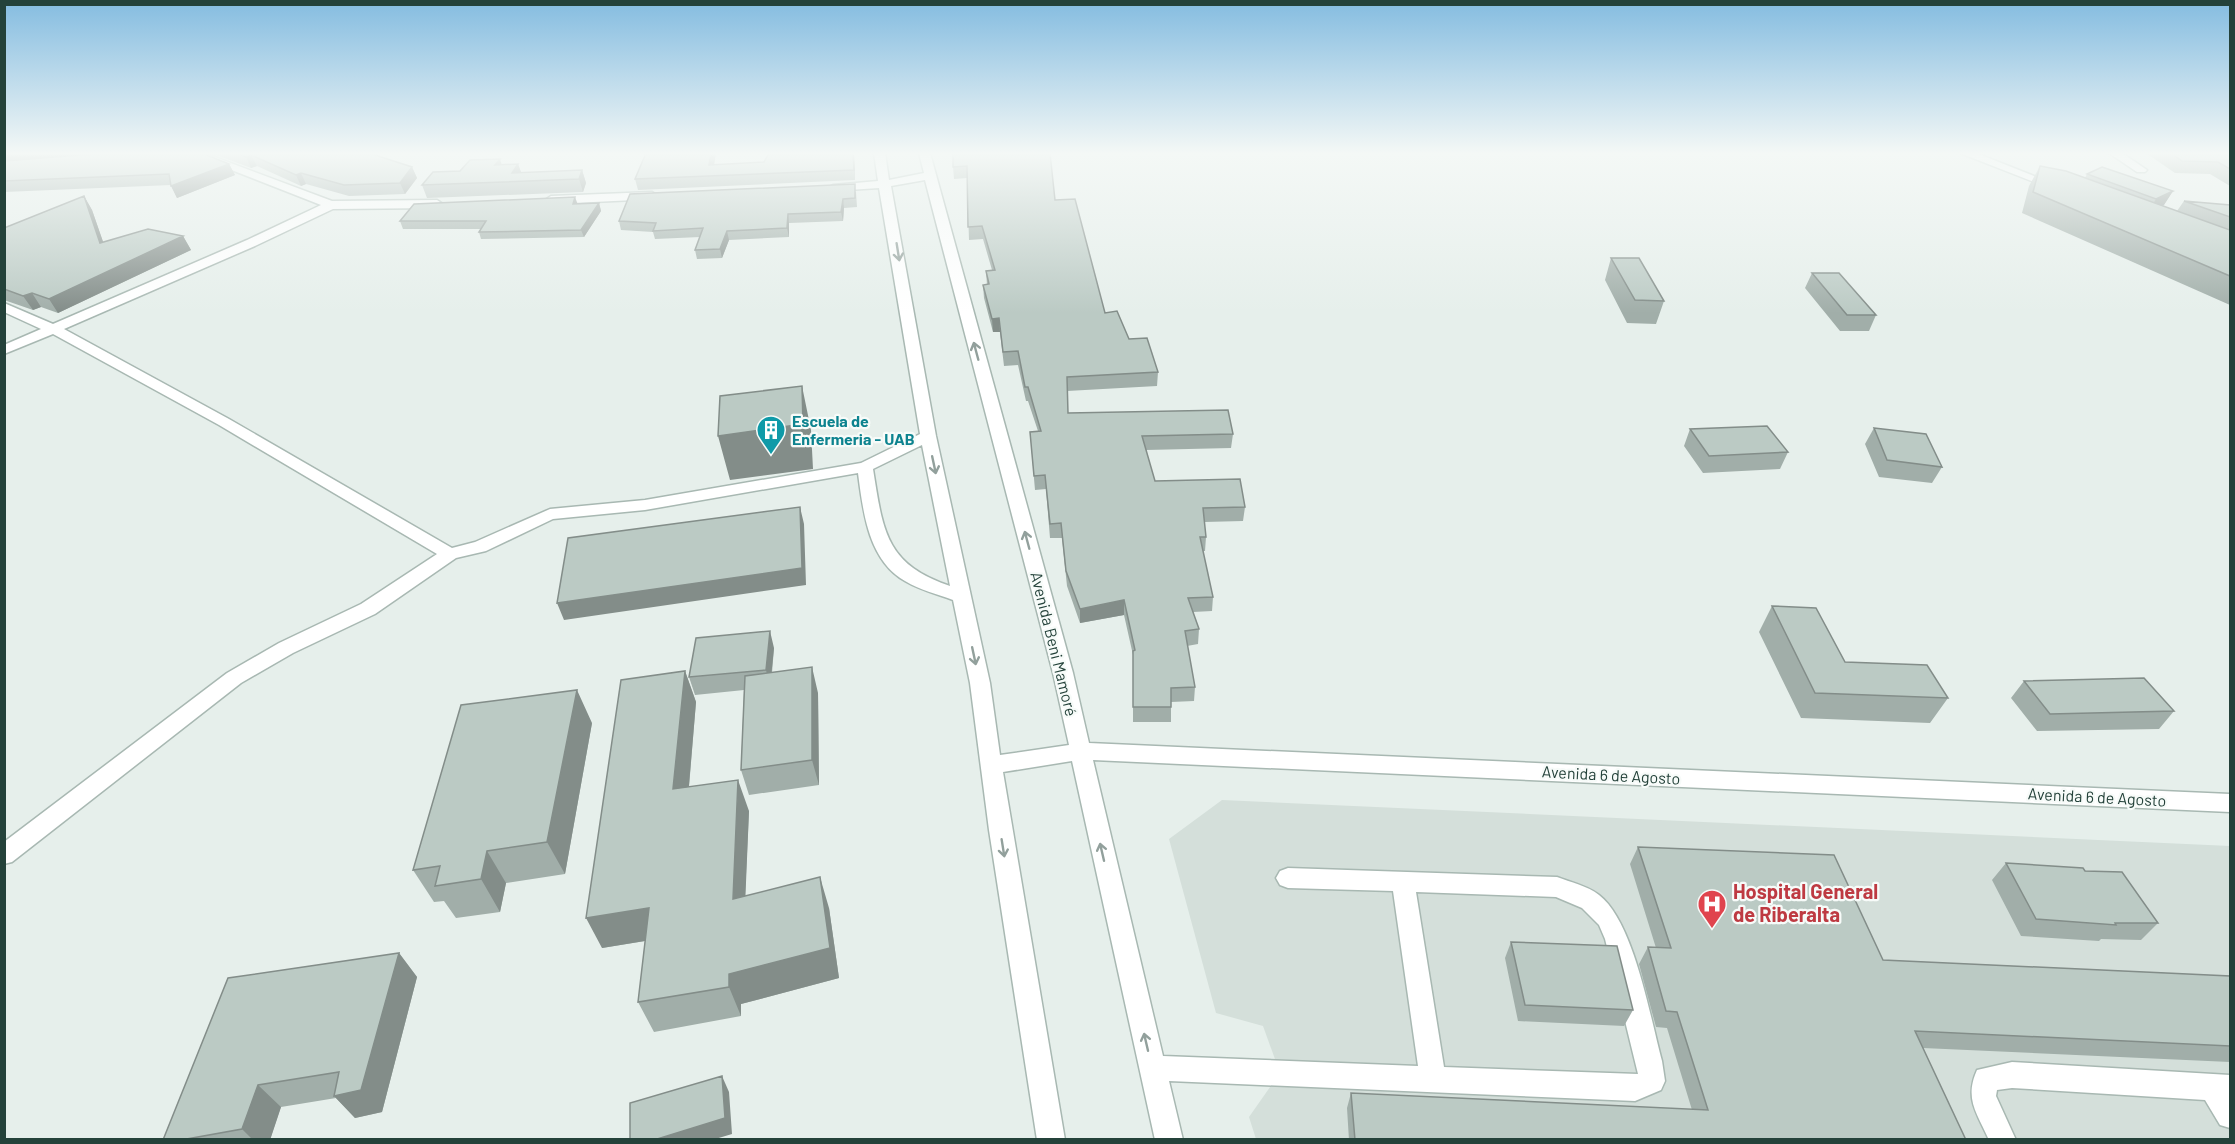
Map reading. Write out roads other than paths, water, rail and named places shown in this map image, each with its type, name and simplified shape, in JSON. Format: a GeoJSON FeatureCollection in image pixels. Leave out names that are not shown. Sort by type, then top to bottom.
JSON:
{"type":"FeatureCollection","features":[{"type":"Feature","properties":{"kind":"street"},"geometry":{"type":"LineString","coordinates":[[4,350],[56,330],[329,206]]}},
{"type":"Feature","properties":{"kind":"street"},"geometry":{"type":"LineString","coordinates":[[888,206],[928,436],[980,683],[993,765],[1000,830],[1051,1140]]}},
{"type":"Feature","properties":{"kind":"street","name":"Avenida Beni Mamoré"},"geometry":{"type":"LineString","coordinates":[[937,206],[1063,673],[1169,1140]]}},
{"type":"Feature","properties":{"kind":"street"},"geometry":{"type":"LineString","coordinates":[[4,308],[56,330],[224,422],[450,554]]}},
{"type":"Feature","properties":{"kind":"street"},"geometry":{"type":"LineString","coordinates":[[4,855],[234,678],[286,648],[368,609],[450,554],[480,547],[550,514],[645,505],[865,467],[928,436]]}},
{"type":"Feature","properties":{"kind":"street"},"geometry":{"type":"LineString","coordinates":[[865,467],[874,529],[885,551],[907,574],[962,596]]}},
{"type":"Feature","properties":{"kind":"street","name":"Avenida 6 de Agosto"},"geometry":{"type":"LineString","coordinates":[[993,765],[1081,751],[2230,803]]}},
{"type":"Feature","properties":{"kind":"street"},"geometry":{"type":"LineString","coordinates":[[1152,1068],[1635,1088],[1652,1081],[1649,1060],[1617,938],[1607,918],[1590,902],[1557,887],[1288,878]]}},
{"type":"Feature","properties":{"kind":"street"},"geometry":{"type":"LineString","coordinates":[[1403,882],[1433,1080]]}},
{"type":"Feature","properties":{"kind":"street"},"geometry":{"type":"LineString","coordinates":[[2003,1140],[1983,1097],[1986,1079],[2012,1075],[2221,1087],[2230,1115]]}},
{"type":"Feature","properties":{"kind":"place","name":"Escuela de Enfermeria - UAB"},"geometry":{"type":"Point","coordinates":[771,456]}},
{"type":"Feature","properties":{"kind":"place","name":"Hospital General de Riberalta"},"geometry":{"type":"Point","coordinates":[1712,930]}}]}
